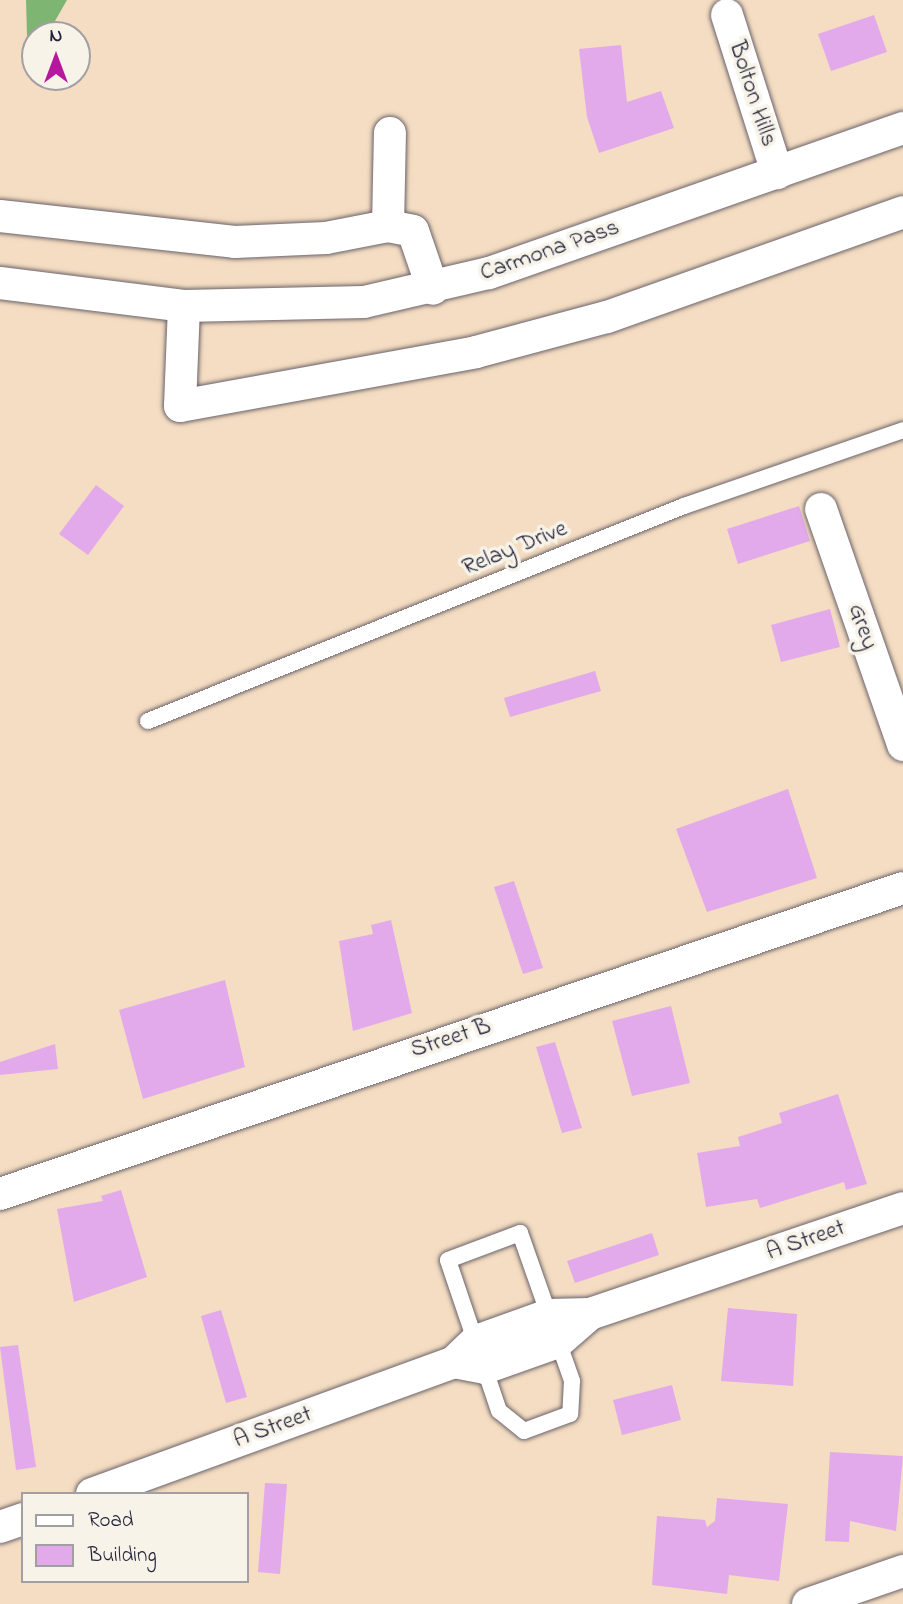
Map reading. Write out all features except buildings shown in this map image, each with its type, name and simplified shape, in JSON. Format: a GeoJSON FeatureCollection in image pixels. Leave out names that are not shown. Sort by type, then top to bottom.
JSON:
{"type":"FeatureCollection","features":[{"type":"Feature","properties":{"kind":"street","name":"Bolton Hills"},"geometry":{"type":"LineString","coordinates":[[727,15],[777,173]]}},
{"type":"Feature","properties":{"kind":"street","name":"Carmona Pass"},"geometry":{"type":"LineString","coordinates":[[0,283],[184,306],[282,309],[433,289],[903,128]]}},
{"type":"Feature","properties":{"kind":"street"},"geometry":{"type":"LineString","coordinates":[[388,226],[390,133]]}},
{"type":"Feature","properties":{"kind":"street"},"geometry":{"type":"LineString","coordinates":[[184,306],[180,406],[476,352],[607,317],[903,212]]}},
{"type":"Feature","properties":{"kind":"street"},"geometry":{"type":"LineString","coordinates":[[0,216],[235,242],[326,238],[388,226],[413,231],[433,289]]}},
{"type":"Feature","properties":{"kind":"street","name":"Grey"},"geometry":{"type":"LineString","coordinates":[[821,509],[903,745]]}},
{"type":"Feature","properties":{"kind":"street","name":"Street B"},"geometry":{"type":"LineString","coordinates":[[0,1194],[903,888]]}},
{"type":"Feature","properties":{"kind":"street","name":"A Street"},"geometry":{"type":"LineString","coordinates":[[98,1492],[590,1314],[903,1208]]}},
{"type":"Feature","properties":{"kind":"street"},"geometry":{"type":"LineString","coordinates":[[0,1527],[21,1520]]}},
{"type":"Feature","properties":{"kind":"street"},"geometry":{"type":"LineString","coordinates":[[808,1604],[903,1571]]}},
{"type":"Feature","properties":{"kind":"lane","name":"Relay Drive"},"geometry":{"type":"LineString","coordinates":[[148,721],[684,506],[903,430]]}},
{"type":"Feature","properties":{"kind":"lane"},"geometry":{"type":"LineString","coordinates":[[520,1233],[572,1381],[570,1414],[523,1431],[499,1411],[471,1357],[448,1260],[520,1233]]}},
{"type":"Feature","properties":{"kind":"green space"},"geometry":{"type":"Polygon","coordinates":[[[26,0],[67,0],[55,21],[27,21],[26,0]]]}}]}
